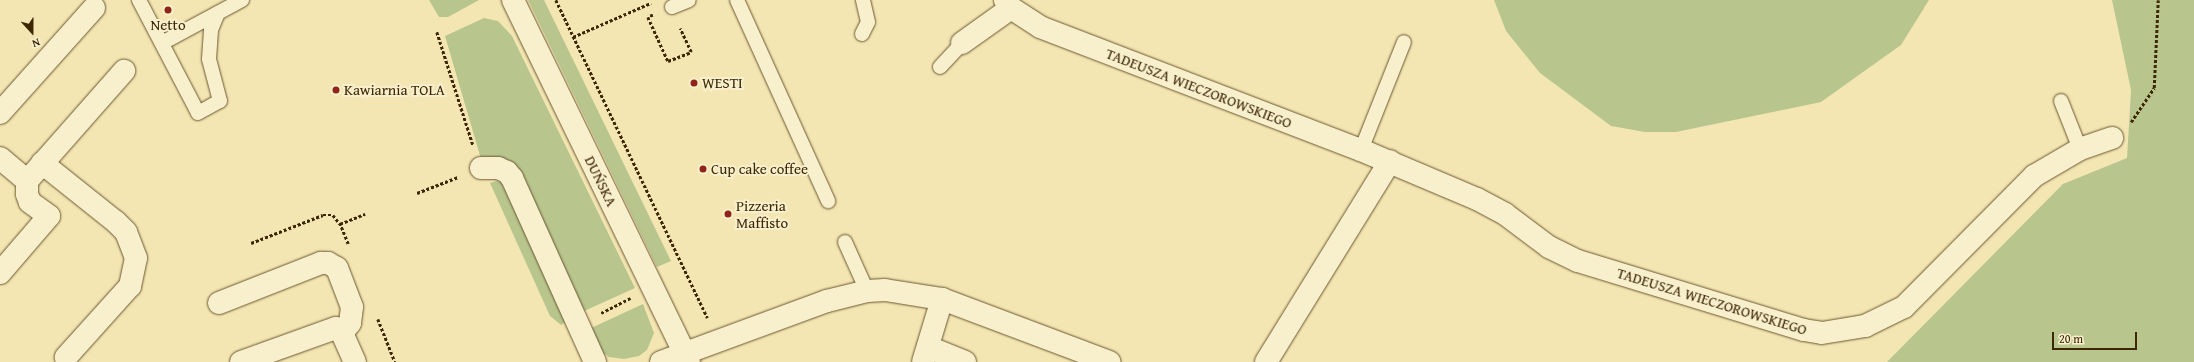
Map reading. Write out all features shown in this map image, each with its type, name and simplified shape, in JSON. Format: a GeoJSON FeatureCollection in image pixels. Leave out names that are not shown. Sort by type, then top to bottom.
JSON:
{"type":"FeatureCollection","features":[{"type":"Feature","properties":{"kind":"street","name":"DUŃSKA"},"geometry":{"type":"LineString","coordinates":[[513,0],[687,358]]}},
{"type":"Feature","properties":{"kind":"street","name":"TADEUSZA WIECZOROWSKIEGO"},"geometry":{"type":"LineString","coordinates":[[962,43],[1008,4],[1040,27],[1390,161],[1477,199],[1505,214],[1549,247],[1578,261],[1804,330],[1822,333],[1865,326],[1904,307],[2034,176],[2080,149],[2112,138]]}},
{"type":"Feature","properties":{"kind":"street"},"geometry":{"type":"LineString","coordinates":[[0,113],[94,8]]}},
{"type":"Feature","properties":{"kind":"street"},"geometry":{"type":"LineString","coordinates":[[0,273],[49,216],[30,202],[27,194],[27,181],[124,70]]}},
{"type":"Feature","properties":{"kind":"street"},"geometry":{"type":"LineString","coordinates":[[0,158],[27,181]]}},
{"type":"Feature","properties":{"kind":"street"},"geometry":{"type":"LineString","coordinates":[[1266,362],[1390,161]]}},
{"type":"Feature","properties":{"kind":"street"},"geometry":{"type":"LineString","coordinates":[[42,163],[116,222],[126,232],[136,258],[130,286],[66,357]]}},
{"type":"Feature","properties":{"kind":"street"},"geometry":{"type":"LineString","coordinates":[[480,168],[498,168],[507,172],[512,178],[595,362]]}},
{"type":"Feature","properties":{"kind":"street"},"geometry":{"type":"LineString","coordinates":[[219,303],[321,263],[328,263],[337,268],[352,307],[350,323],[342,333]]}},
{"type":"Feature","properties":{"kind":"street"},"geometry":{"type":"LineString","coordinates":[[661,362],[687,358],[827,301],[867,291],[906,291],[942,299],[1110,362]]}},
{"type":"Feature","properties":{"kind":"street"},"geometry":{"type":"LineString","coordinates":[[942,299],[925,355],[965,362]]}},
{"type":"Feature","properties":{"kind":"street"},"geometry":{"type":"LineString","coordinates":[[241,362],[332,328],[340,329],[354,362]]}},
{"type":"Feature","properties":{"kind":"lane"},"geometry":{"type":"LineString","coordinates":[[139,0],[198,113],[220,101],[209,59],[212,30],[218,13]]}},
{"type":"Feature","properties":{"kind":"lane"},"geometry":{"type":"LineString","coordinates":[[162,43],[242,0]]}},
{"type":"Feature","properties":{"kind":"lane"},"geometry":{"type":"LineString","coordinates":[[672,7],[688,0]]}},
{"type":"Feature","properties":{"kind":"lane"},"geometry":{"type":"LineString","coordinates":[[737,0],[828,201]]}},
{"type":"Feature","properties":{"kind":"lane"},"geometry":{"type":"LineString","coordinates":[[862,34],[868,22],[863,0]]}},
{"type":"Feature","properties":{"kind":"lane"},"geometry":{"type":"LineString","coordinates":[[1361,150],[1404,42]]}},
{"type":"Feature","properties":{"kind":"lane"},"geometry":{"type":"LineString","coordinates":[[940,67],[962,43]]}},
{"type":"Feature","properties":{"kind":"lane"},"geometry":{"type":"LineString","coordinates":[[2061,102],[2080,149]]}},
{"type":"Feature","properties":{"kind":"lane"},"geometry":{"type":"LineString","coordinates":[[846,242],[867,291]]}},
{"type":"Feature","properties":{"kind":"path"},"geometry":{"type":"LineString","coordinates":[[556,0],[708,319]]}},
{"type":"Feature","properties":{"kind":"path"},"geometry":{"type":"LineString","coordinates":[[2112,138],[2134,120],[2154,88],[2158,0]]}},
{"type":"Feature","properties":{"kind":"path"},"geometry":{"type":"LineString","coordinates":[[573,37],[653,2]]}},
{"type":"Feature","properties":{"kind":"path"},"geometry":{"type":"LineString","coordinates":[[648,17],[668,61],[691,52],[679,27]]}},
{"type":"Feature","properties":{"kind":"path"},"geometry":{"type":"LineString","coordinates":[[417,194],[480,168],[437,32]]}},
{"type":"Feature","properties":{"kind":"path"},"geometry":{"type":"LineString","coordinates":[[251,243],[323,215],[333,216],[340,224]]}},
{"type":"Feature","properties":{"kind":"green space"},"geometry":{"type":"Polygon","coordinates":[[[429,0],[479,0],[448,17],[439,17],[429,0]]]}},
{"type":"Feature","properties":{"kind":"green space"},"geometry":{"type":"Polygon","coordinates":[[[528,0],[544,0],[671,261],[657,267],[528,0]]]}},
{"type":"Feature","properties":{"kind":"green space"},"geometry":{"type":"Polygon","coordinates":[[[1494,0],[1929,0],[1901,45],[1821,102],[1676,132],[1645,132],[1611,126],[1540,73],[1506,31],[1494,0]]]}},
{"type":"Feature","properties":{"kind":"green space"},"geometry":{"type":"Polygon","coordinates":[[[2112,0],[2194,0],[2194,362],[1887,362],[2063,184],[2127,158],[2131,90],[2112,0]]]}},
{"type":"Feature","properties":{"kind":"green space"},"geometry":{"type":"Polygon","coordinates":[[[484,18],[498,21],[512,36],[635,288],[582,312],[523,185],[481,159],[445,36],[484,18]]]}},
{"type":"Feature","properties":{"kind":"green space"},"geometry":{"type":"Polygon","coordinates":[[[497,181],[503,183],[567,321],[561,325],[550,316],[490,183],[497,181]]]}},
{"type":"Feature","properties":{"kind":"green space"},"geometry":{"type":"Polygon","coordinates":[[[643,304],[654,333],[647,350],[639,356],[624,359],[609,357],[598,349],[589,329],[643,304]]]}},
{"type":"Feature","properties":{"kind":"place","name":"Netto"},"geometry":{"type":"Point","coordinates":[168,10]}},
{"type":"Feature","properties":{"kind":"place","name":"WESTI"},"geometry":{"type":"Point","coordinates":[694,83]}},
{"type":"Feature","properties":{"kind":"place","name":"Kawiarnia TOLA"},"geometry":{"type":"Point","coordinates":[336,90]}},
{"type":"Feature","properties":{"kind":"place","name":"Cup cake coffee"},"geometry":{"type":"Point","coordinates":[703,169]}},
{"type":"Feature","properties":{"kind":"place","name":"Pizzeria Maffisto"},"geometry":{"type":"Point","coordinates":[728,214]}}]}
